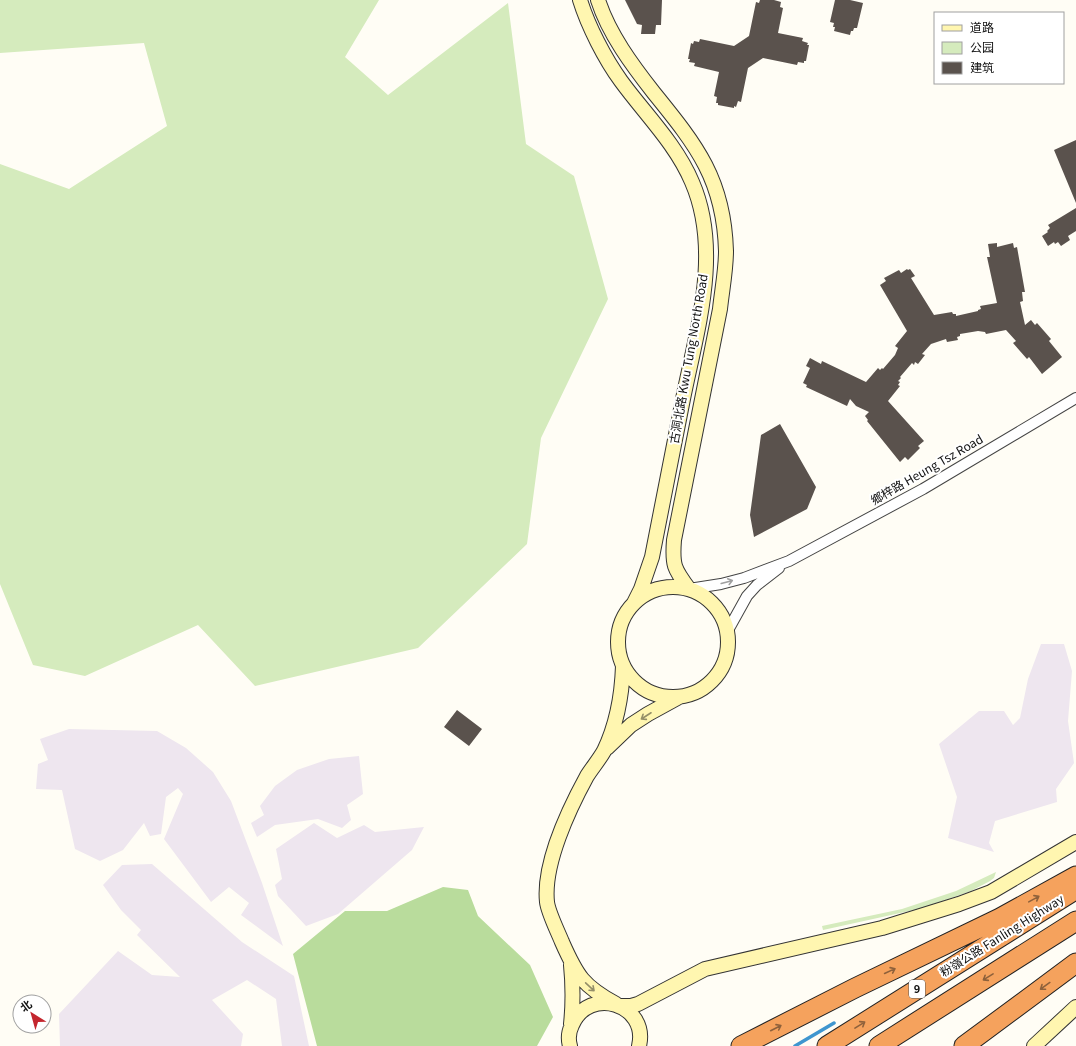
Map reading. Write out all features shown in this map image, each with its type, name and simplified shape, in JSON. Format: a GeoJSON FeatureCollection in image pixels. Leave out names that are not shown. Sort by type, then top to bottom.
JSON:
{"type":"FeatureCollection","features":[{"type":"Feature","properties":{"kind":"highway"},"geometry":{"type":"LineString","coordinates":[[741,1046],[855,988],[993,922],[1076,876]]}},
{"type":"Feature","properties":{"kind":"highway","name":"粉嶺公路 Fanling Highway"},"geometry":{"type":"LineString","coordinates":[[827,1046],[1076,890]]}},
{"type":"Feature","properties":{"kind":"highway","name":"9"},"geometry":{"type":"LineString","coordinates":[[879,1046],[1076,921]]}},
{"type":"Feature","properties":{"kind":"highway"},"geometry":{"type":"LineString","coordinates":[[964,1046],[1076,963]]}},
{"type":"Feature","properties":{"kind":"main road","name":"古洞北路 Kwu Tung North Road"},"geometry":{"type":"LineString","coordinates":[[580,0],[584,13],[597,41],[620,79],[681,161],[692,182],[705,227],[706,267],[700,314],[652,557],[642,589],[634,604]]}},
{"type":"Feature","properties":{"kind":"main road","name":"古洞北路 Kwu Tung North Road"},"geometry":{"type":"LineString","coordinates":[[598,0],[601,10],[619,44],[646,82],[681,125],[705,162],[721,205],[726,253],[720,308],[674,540],[672,558],[676,572],[689,589]]}},
{"type":"Feature","properties":{"kind":"main road","name":"古洞北路 Kwu Tung North Road"},"geometry":{"type":"LineString","coordinates":[[640,1040],[634,1018],[626,1009],[597,994],[578,975],[571,963],[547,904],[547,882],[558,840],[575,798],[604,751],[631,726],[648,714],[680,696],[694,692],[707,685],[714,678],[724,662],[727,652],[727,632],[723,618],[715,606],[703,596],[689,589],[673,587],[659,589],[645,595],[634,604],[625,614],[618,640],[619,653],[623,666],[630,677],[651,693],[665,696],[680,696]]}},
{"type":"Feature","properties":{"kind":"main road","name":"古洞北路 Kwu Tung North Road"},"geometry":{"type":"LineString","coordinates":[[604,751],[620,704],[623,666]]}},
{"type":"Feature","properties":{"kind":"main road"},"geometry":{"type":"LineString","coordinates":[[618,1005],[631,1006],[638,1004],[705,969],[882,928],[991,892],[1076,842]]}},
{"type":"Feature","properties":{"kind":"main road","name":"古洞北路 Kwu Tung North Road"},"geometry":{"type":"LineString","coordinates":[[569,1044],[573,1009],[571,963]]}},
{"type":"Feature","properties":{"kind":"main road"},"geometry":{"type":"LineString","coordinates":[[640,1040],[639,1017],[642,1010],[649,1000],[662,991]]}},
{"type":"Feature","properties":{"kind":"main road","name":"古洞北路 Kwu Tung North Road"},"geometry":{"type":"LineString","coordinates":[[569,1044],[570,1030],[574,1019],[583,1010],[593,1004],[604,1002],[618,1005]]}},
{"type":"Feature","properties":{"kind":"main road"},"geometry":{"type":"LineString","coordinates":[[1034,1046],[1076,1007]]}},
{"type":"Feature","properties":{"kind":"street","name":"鄉梓路 Heung Tsz Road"},"geometry":{"type":"LineString","coordinates":[[689,589],[721,584],[744,578],[789,561],[923,489],[1076,398]]}},
{"type":"Feature","properties":{"kind":"street","name":"鄉梓路 Heung Tsz Road"},"geometry":{"type":"LineString","coordinates":[[727,632],[747,596],[757,585],[789,561]]}},
{"type":"Feature","properties":{"kind":"shaded area"},"geometry":{"type":"Polygon","coordinates":[[[1041,644],[1064,644],[1072,671],[1068,721],[1074,763],[1056,789],[1057,802],[995,821],[989,843],[994,852],[948,838],[957,797],[939,744],[979,711],[1004,711],[1013,725],[1020,718],[1028,679],[1041,644]]]}},
{"type":"Feature","properties":{"kind":"shaded area"},"geometry":{"type":"Polygon","coordinates":[[[69,729],[157,731],[186,748],[213,772],[231,801],[262,883],[283,946],[241,915],[249,903],[229,887],[211,902],[164,839],[183,794],[178,788],[166,797],[161,834],[150,836],[144,823],[123,850],[100,861],[75,849],[62,790],[36,789],[38,764],[48,760],[40,739],[69,729]]]}},
{"type":"Feature","properties":{"kind":"shaded area"},"geometry":{"type":"Polygon","coordinates":[[[359,756],[363,794],[347,805],[351,820],[342,828],[318,819],[275,825],[257,837],[251,823],[264,815],[260,806],[275,786],[297,770],[329,759],[359,756]]]}},
{"type":"Feature","properties":{"kind":"shaded area"},"geometry":{"type":"Polygon","coordinates":[[[314,823],[337,838],[364,825],[375,832],[424,827],[412,850],[338,914],[306,926],[278,896],[275,885],[282,879],[276,849],[314,823]]]}},
{"type":"Feature","properties":{"kind":"shaded area"},"geometry":{"type":"Polygon","coordinates":[[[152,864],[242,942],[294,976],[309,1046],[282,1046],[276,999],[247,980],[212,1000],[243,1034],[241,1046],[60,1046],[59,1014],[118,951],[152,975],[180,977],[137,935],[141,930],[121,910],[103,885],[122,865],[152,864]]]}},
{"type":"Feature","properties":{"kind":"green space"},"geometry":{"type":"Polygon","coordinates":[[[0,0],[379,0],[345,57],[388,95],[508,3],[526,144],[574,176],[608,299],[541,438],[527,544],[418,648],[255,686],[198,625],[85,676],[33,665],[0,584],[0,164],[69,189],[167,126],[144,43],[0,53],[0,0]]]}},
{"type":"Feature","properties":{"kind":"green space"},"geometry":{"type":"Polygon","coordinates":[[[996,872],[994,878],[971,891],[923,908],[823,930],[822,926],[902,909],[956,891],[996,872]]]}},
{"type":"Feature","properties":{"kind":"green space"},"geometry":{"type":"Polygon","coordinates":[[[443,887],[468,890],[478,916],[530,965],[553,1017],[537,1046],[317,1046],[293,954],[345,911],[387,911],[443,887]]]}},
{"type":"Feature","properties":{"kind":"building"},"geometry":{"type":"Polygon","coordinates":[[[625,0],[662,0],[661,25],[656,25],[655,34],[641,34],[642,25],[637,24],[625,0]]]}},
{"type":"Feature","properties":{"kind":"building"},"geometry":{"type":"Polygon","coordinates":[[[760,0],[774,0],[781,2],[780,7],[783,8],[778,33],[803,38],[802,41],[808,43],[807,45],[809,45],[806,61],[804,61],[804,63],[798,62],[797,65],[763,58],[748,68],[741,102],[738,101],[736,107],[734,106],[734,108],[718,105],[718,103],[716,103],[717,97],[714,96],[719,72],[694,66],[695,63],[689,62],[690,59],[688,59],[691,43],[693,44],[694,41],[699,42],[700,39],[734,46],[749,36],[756,2],[759,3],[760,0]]]}},
{"type":"Feature","properties":{"kind":"building"},"geometry":{"type":"Polygon","coordinates":[[[835,0],[850,0],[863,3],[857,28],[854,28],[853,31],[851,31],[850,35],[834,31],[834,23],[830,22],[835,0]]]}},
{"type":"Feature","properties":{"kind":"building"},"geometry":{"type":"Polygon","coordinates":[[[1076,140],[1076,203],[1054,150],[1076,140]]]}},
{"type":"Feature","properties":{"kind":"building"},"geometry":{"type":"Polygon","coordinates":[[[1076,208],[1076,231],[1068,236],[1070,240],[1061,246],[1058,242],[1055,244],[1054,242],[1048,246],[1042,236],[1048,232],[1047,231],[1050,228],[1048,225],[1076,208]]]}},
{"type":"Feature","properties":{"kind":"building"},"geometry":{"type":"Polygon","coordinates":[[[997,243],[997,247],[1013,243],[1014,248],[1017,247],[1025,292],[1022,292],[1023,301],[1020,302],[1025,325],[1031,320],[1035,325],[1037,323],[1051,339],[1049,341],[1062,357],[1042,374],[1029,357],[1027,359],[1013,343],[1016,341],[1006,330],[986,334],[985,332],[978,331],[960,334],[960,336],[957,337],[958,340],[947,342],[946,339],[931,344],[922,354],[925,355],[918,364],[915,362],[914,365],[912,363],[900,377],[901,378],[898,381],[900,382],[898,385],[900,386],[888,401],[924,441],[918,446],[920,448],[908,460],[905,457],[900,462],[867,421],[868,420],[865,416],[869,412],[856,406],[850,399],[847,406],[806,387],[807,385],[803,383],[810,368],[806,366],[810,358],[821,364],[822,361],[866,382],[878,368],[880,370],[882,368],[883,369],[895,355],[898,348],[895,346],[907,331],[880,285],[886,281],[884,278],[899,270],[901,273],[907,269],[910,269],[915,276],[911,278],[934,315],[952,312],[953,314],[956,314],[956,316],[978,311],[981,309],[980,306],[997,303],[987,257],[990,257],[988,244],[997,243]]]}},
{"type":"Feature","properties":{"kind":"building"},"geometry":{"type":"Polygon","coordinates":[[[780,424],[816,487],[807,509],[754,537],[750,515],[761,435],[780,424]]]}},
{"type":"Feature","properties":{"kind":"building"},"geometry":{"type":"Polygon","coordinates":[[[457,710],[482,729],[469,746],[444,727],[457,710]]]}},
{"type":"Feature","properties":{"kind":"waterway"},"geometry":{"type":"LineString","coordinates":[[795,1046],[834,1023]]}}]}
